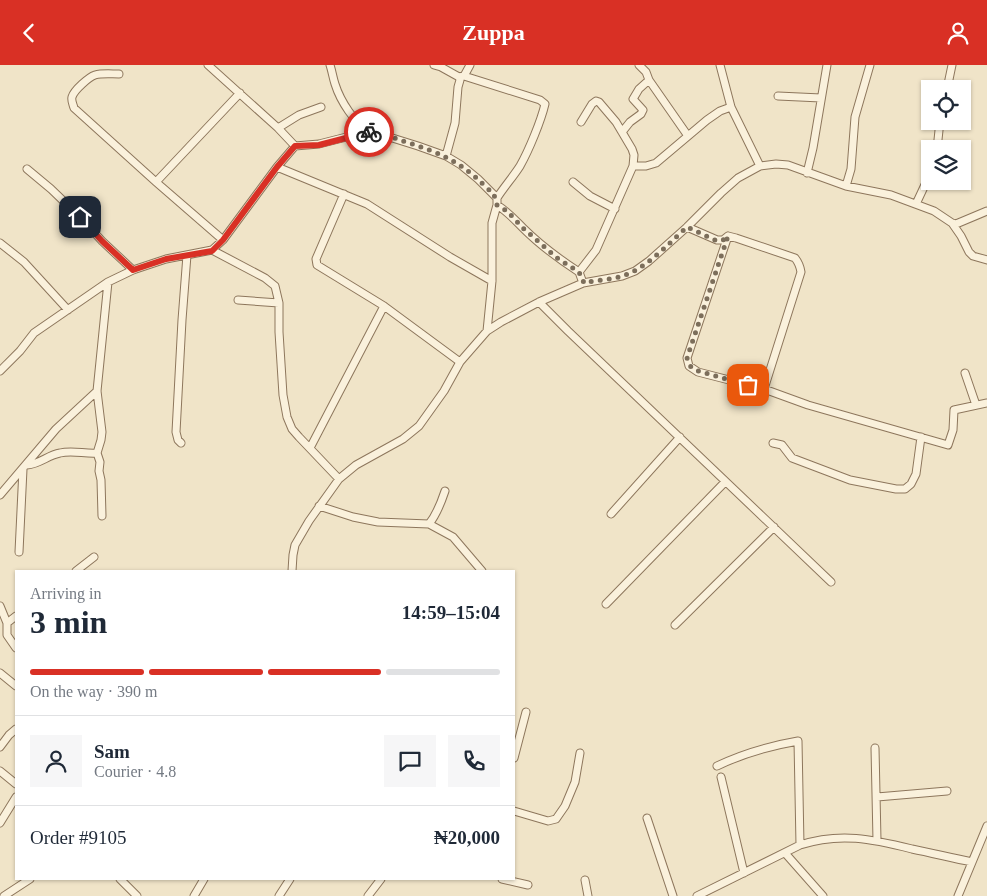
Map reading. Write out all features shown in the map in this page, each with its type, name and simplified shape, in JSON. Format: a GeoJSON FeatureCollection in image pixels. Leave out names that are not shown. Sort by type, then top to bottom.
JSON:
{"type":"FeatureCollection","features":[{"type":"Feature","properties":{"kind":"street"},"geometry":{"type":"LineString","coordinates":[[208,65],[278,128],[295,146]]}},
{"type":"Feature","properties":{"kind":"street"},"geometry":{"type":"LineString","coordinates":[[330,65],[335,86],[344,103],[363,128],[446,156],[461,165],[478,179],[523,228],[557,258],[579,272],[584,283]]}},
{"type":"Feature","properties":{"kind":"street"},"geometry":{"type":"LineString","coordinates":[[434,65],[461,77],[540,100],[545,104],[526,153],[497,201],[492,223],[492,281],[487,331]]}},
{"type":"Feature","properties":{"kind":"street"},"geometry":{"type":"LineString","coordinates":[[446,156],[454,123],[460,80],[470,65]]}},
{"type":"Feature","properties":{"kind":"street"},"geometry":{"type":"LineString","coordinates":[[639,65],[646,72],[688,136]]}},
{"type":"Feature","properties":{"kind":"street"},"geometry":{"type":"LineString","coordinates":[[720,65],[731,107],[760,166]]}},
{"type":"Feature","properties":{"kind":"street"},"geometry":{"type":"LineString","coordinates":[[807,173],[827,65]]}},
{"type":"Feature","properties":{"kind":"street"},"geometry":{"type":"LineString","coordinates":[[846,186],[851,169],[855,117],[870,65]]}},
{"type":"Feature","properties":{"kind":"street"},"geometry":{"type":"LineString","coordinates":[[949,80],[952,65]]}},
{"type":"Feature","properties":{"kind":"street"},"geometry":{"type":"LineString","coordinates":[[119,74],[94,75],[88,79],[72,96],[74,108],[223,240]]}},
{"type":"Feature","properties":{"kind":"street"},"geometry":{"type":"LineString","coordinates":[[622,132],[630,122],[641,114],[643,109],[633,99],[639,89],[649,79]]}},
{"type":"Feature","properties":{"kind":"street"},"geometry":{"type":"LineString","coordinates":[[156,182],[240,93]]}},
{"type":"Feature","properties":{"kind":"street"},"geometry":{"type":"LineString","coordinates":[[778,96],[821,98]]}},
{"type":"Feature","properties":{"kind":"street"},"geometry":{"type":"LineString","coordinates":[[579,272],[596,250],[633,166],[634,155],[616,122],[599,102],[596,101],[592,104],[581,122]]}},
{"type":"Feature","properties":{"kind":"street"},"geometry":{"type":"LineString","coordinates":[[278,128],[299,115],[321,107]]}},
{"type":"Feature","properties":{"kind":"street"},"geometry":{"type":"LineString","coordinates":[[633,166],[646,166],[656,163],[707,120],[720,111],[731,107]]}},
{"type":"Feature","properties":{"kind":"street"},"geometry":{"type":"LineString","coordinates":[[0,371],[20,351],[34,333],[108,282],[133,270],[166,259],[212,251],[223,240],[277,167],[295,146],[319,145],[370,131]]}},
{"type":"Feature","properties":{"kind":"street"},"geometry":{"type":"LineString","coordinates":[[292,570],[295,545],[319,506],[339,479],[356,465],[403,439],[419,426],[444,391],[460,361],[487,331],[539,302],[584,283],[622,276],[635,271],[687,227],[738,178],[760,166],[788,165],[846,186],[891,195],[934,211],[952,223],[961,236],[968,252],[973,256],[987,259]]}},
{"type":"Feature","properties":{"kind":"street"},"geometry":{"type":"LineString","coordinates":[[277,167],[367,204],[450,257],[492,281]]}},
{"type":"Feature","properties":{"kind":"street"},"geometry":{"type":"LineString","coordinates":[[28,169],[51,189],[133,270]]}},
{"type":"Feature","properties":{"kind":"street"},"geometry":{"type":"LineString","coordinates":[[573,182],[590,196],[615,209]]}},
{"type":"Feature","properties":{"kind":"street"},"geometry":{"type":"LineString","coordinates":[[916,204],[923,190]]}},
{"type":"Feature","properties":{"kind":"street"},"geometry":{"type":"LineString","coordinates":[[344,194],[316,259],[317,265],[384,306],[460,361]]}},
{"type":"Feature","properties":{"kind":"street"},"geometry":{"type":"LineString","coordinates":[[952,223],[956,224],[987,210]]}},
{"type":"Feature","properties":{"kind":"street"},"geometry":{"type":"LineString","coordinates":[[687,227],[717,241],[723,240],[728,236]]}},
{"type":"Feature","properties":{"kind":"street"},"geometry":{"type":"LineString","coordinates":[[728,236],[796,258],[800,266],[801,272],[764,389]]}},
{"type":"Feature","properties":{"kind":"street"},"geometry":{"type":"LineString","coordinates":[[728,236],[687,358],[690,366],[698,371],[764,389],[808,405],[948,445],[953,430],[954,410],[987,403]]}},
{"type":"Feature","properties":{"kind":"street"},"geometry":{"type":"LineString","coordinates":[[0,243],[24,262],[68,310]]}},
{"type":"Feature","properties":{"kind":"street"},"geometry":{"type":"LineString","coordinates":[[212,251],[265,278],[275,286],[278,303],[283,395],[287,417],[292,429],[339,479]]}},
{"type":"Feature","properties":{"kind":"street"},"geometry":{"type":"LineString","coordinates":[[181,443],[176,432],[182,319],[188,255]]}},
{"type":"Feature","properties":{"kind":"street"},"geometry":{"type":"LineString","coordinates":[[102,516],[100,462],[97,453],[102,431],[97,391],[108,282]]}},
{"type":"Feature","properties":{"kind":"street"},"geometry":{"type":"LineString","coordinates":[[238,300],[278,303]]}},
{"type":"Feature","properties":{"kind":"street"},"geometry":{"type":"LineString","coordinates":[[539,302],[831,582]]}},
{"type":"Feature","properties":{"kind":"street"},"geometry":{"type":"LineString","coordinates":[[310,448],[384,306]]}},
{"type":"Feature","properties":{"kind":"street"},"geometry":{"type":"LineString","coordinates":[[965,373],[976,405]]}},
{"type":"Feature","properties":{"kind":"street"},"geometry":{"type":"LineString","coordinates":[[0,495],[56,429],[97,391]]}},
{"type":"Feature","properties":{"kind":"street"},"geometry":{"type":"LineString","coordinates":[[611,514],[680,437]]}},
{"type":"Feature","properties":{"kind":"street"},"geometry":{"type":"LineString","coordinates":[[773,443],[782,445],[792,458],[850,480],[905,489],[912,484],[916,474],[921,437]]}},
{"type":"Feature","properties":{"kind":"street"},"geometry":{"type":"LineString","coordinates":[[25,467],[60,453],[97,453]]}},
{"type":"Feature","properties":{"kind":"street"},"geometry":{"type":"LineString","coordinates":[[19,551],[25,467]]}},
{"type":"Feature","properties":{"kind":"street"},"geometry":{"type":"LineString","coordinates":[[606,604],[726,482]]}},
{"type":"Feature","properties":{"kind":"street"},"geometry":{"type":"LineString","coordinates":[[429,524],[434,518],[445,491]]}},
{"type":"Feature","properties":{"kind":"street"},"geometry":{"type":"LineString","coordinates":[[319,506],[353,517],[378,522],[429,524],[453,537],[481,570]]}},
{"type":"Feature","properties":{"kind":"street"},"geometry":{"type":"LineString","coordinates":[[675,625],[774,527]]}},
{"type":"Feature","properties":{"kind":"street"},"geometry":{"type":"LineString","coordinates":[[77,570],[94,557]]}},
{"type":"Feature","properties":{"kind":"street"},"geometry":{"type":"LineString","coordinates":[[0,606],[7,623],[6,635],[15,647]]}},
{"type":"Feature","properties":{"kind":"street"},"geometry":{"type":"LineString","coordinates":[[7,623],[15,617]]}},
{"type":"Feature","properties":{"kind":"street"},"geometry":{"type":"LineString","coordinates":[[0,673],[15,685]]}},
{"type":"Feature","properties":{"kind":"street"},"geometry":{"type":"LineString","coordinates":[[515,755],[526,712]]}},
{"type":"Feature","properties":{"kind":"street"},"geometry":{"type":"LineString","coordinates":[[0,747],[15,730]]}},
{"type":"Feature","properties":{"kind":"street"},"geometry":{"type":"LineString","coordinates":[[717,766],[738,756],[760,749],[798,741],[800,845]]}},
{"type":"Feature","properties":{"kind":"street"},"geometry":{"type":"LineString","coordinates":[[875,748],[877,841]]}},
{"type":"Feature","properties":{"kind":"street"},"geometry":{"type":"LineString","coordinates":[[515,811],[548,821],[556,819],[565,806],[575,781],[580,753]]}},
{"type":"Feature","properties":{"kind":"street"},"geometry":{"type":"LineString","coordinates":[[0,771],[15,783]]}},
{"type":"Feature","properties":{"kind":"street"},"geometry":{"type":"LineString","coordinates":[[721,777],[744,873]]}},
{"type":"Feature","properties":{"kind":"street"},"geometry":{"type":"LineString","coordinates":[[877,797],[947,791]]}},
{"type":"Feature","properties":{"kind":"street"},"geometry":{"type":"LineString","coordinates":[[0,823],[15,799]]}},
{"type":"Feature","properties":{"kind":"street"},"geometry":{"type":"LineString","coordinates":[[647,818],[673,896]]}},
{"type":"Feature","properties":{"kind":"street"},"geometry":{"type":"LineString","coordinates":[[958,896],[987,826]]}},
{"type":"Feature","properties":{"kind":"street"},"geometry":{"type":"LineString","coordinates":[[697,896],[800,845],[832,838],[855,838],[877,841],[972,863]]}},
{"type":"Feature","properties":{"kind":"street"},"geometry":{"type":"LineString","coordinates":[[785,853],[822,896]]}},
{"type":"Feature","properties":{"kind":"street"},"geometry":{"type":"LineString","coordinates":[[4,896],[28,880]]}},
{"type":"Feature","properties":{"kind":"street"},"geometry":{"type":"LineString","coordinates":[[121,880],[137,896]]}},
{"type":"Feature","properties":{"kind":"street"},"geometry":{"type":"LineString","coordinates":[[197,895],[204,880]]}},
{"type":"Feature","properties":{"kind":"street"},"geometry":{"type":"LineString","coordinates":[[279,896],[289,880]]}},
{"type":"Feature","properties":{"kind":"street"},"geometry":{"type":"LineString","coordinates":[[368,896],[380,880]]}},
{"type":"Feature","properties":{"kind":"street"},"geometry":{"type":"LineString","coordinates":[[506,880],[528,885]]}},
{"type":"Feature","properties":{"kind":"street"},"geometry":{"type":"LineString","coordinates":[[585,880],[588,896]]}},
{"type":"Feature","properties":{"kind":"way so far"},"geometry":{"type":"LineString","coordinates":[[369,132],[393,137],[446,156],[461,165],[496,198],[497,205],[507,211],[557,258],[579,272],[584,283],[622,276],[635,271],[687,227],[717,241],[723,240],[728,236],[687,358],[690,366],[698,371],[748,385]]}},
{"type":"Feature","properties":{"kind":"route"},"geometry":{"type":"LineString","coordinates":[[80,217],[133,270],[166,259],[212,251],[223,240],[277,167],[295,146],[319,145],[369,132]]}}]}
